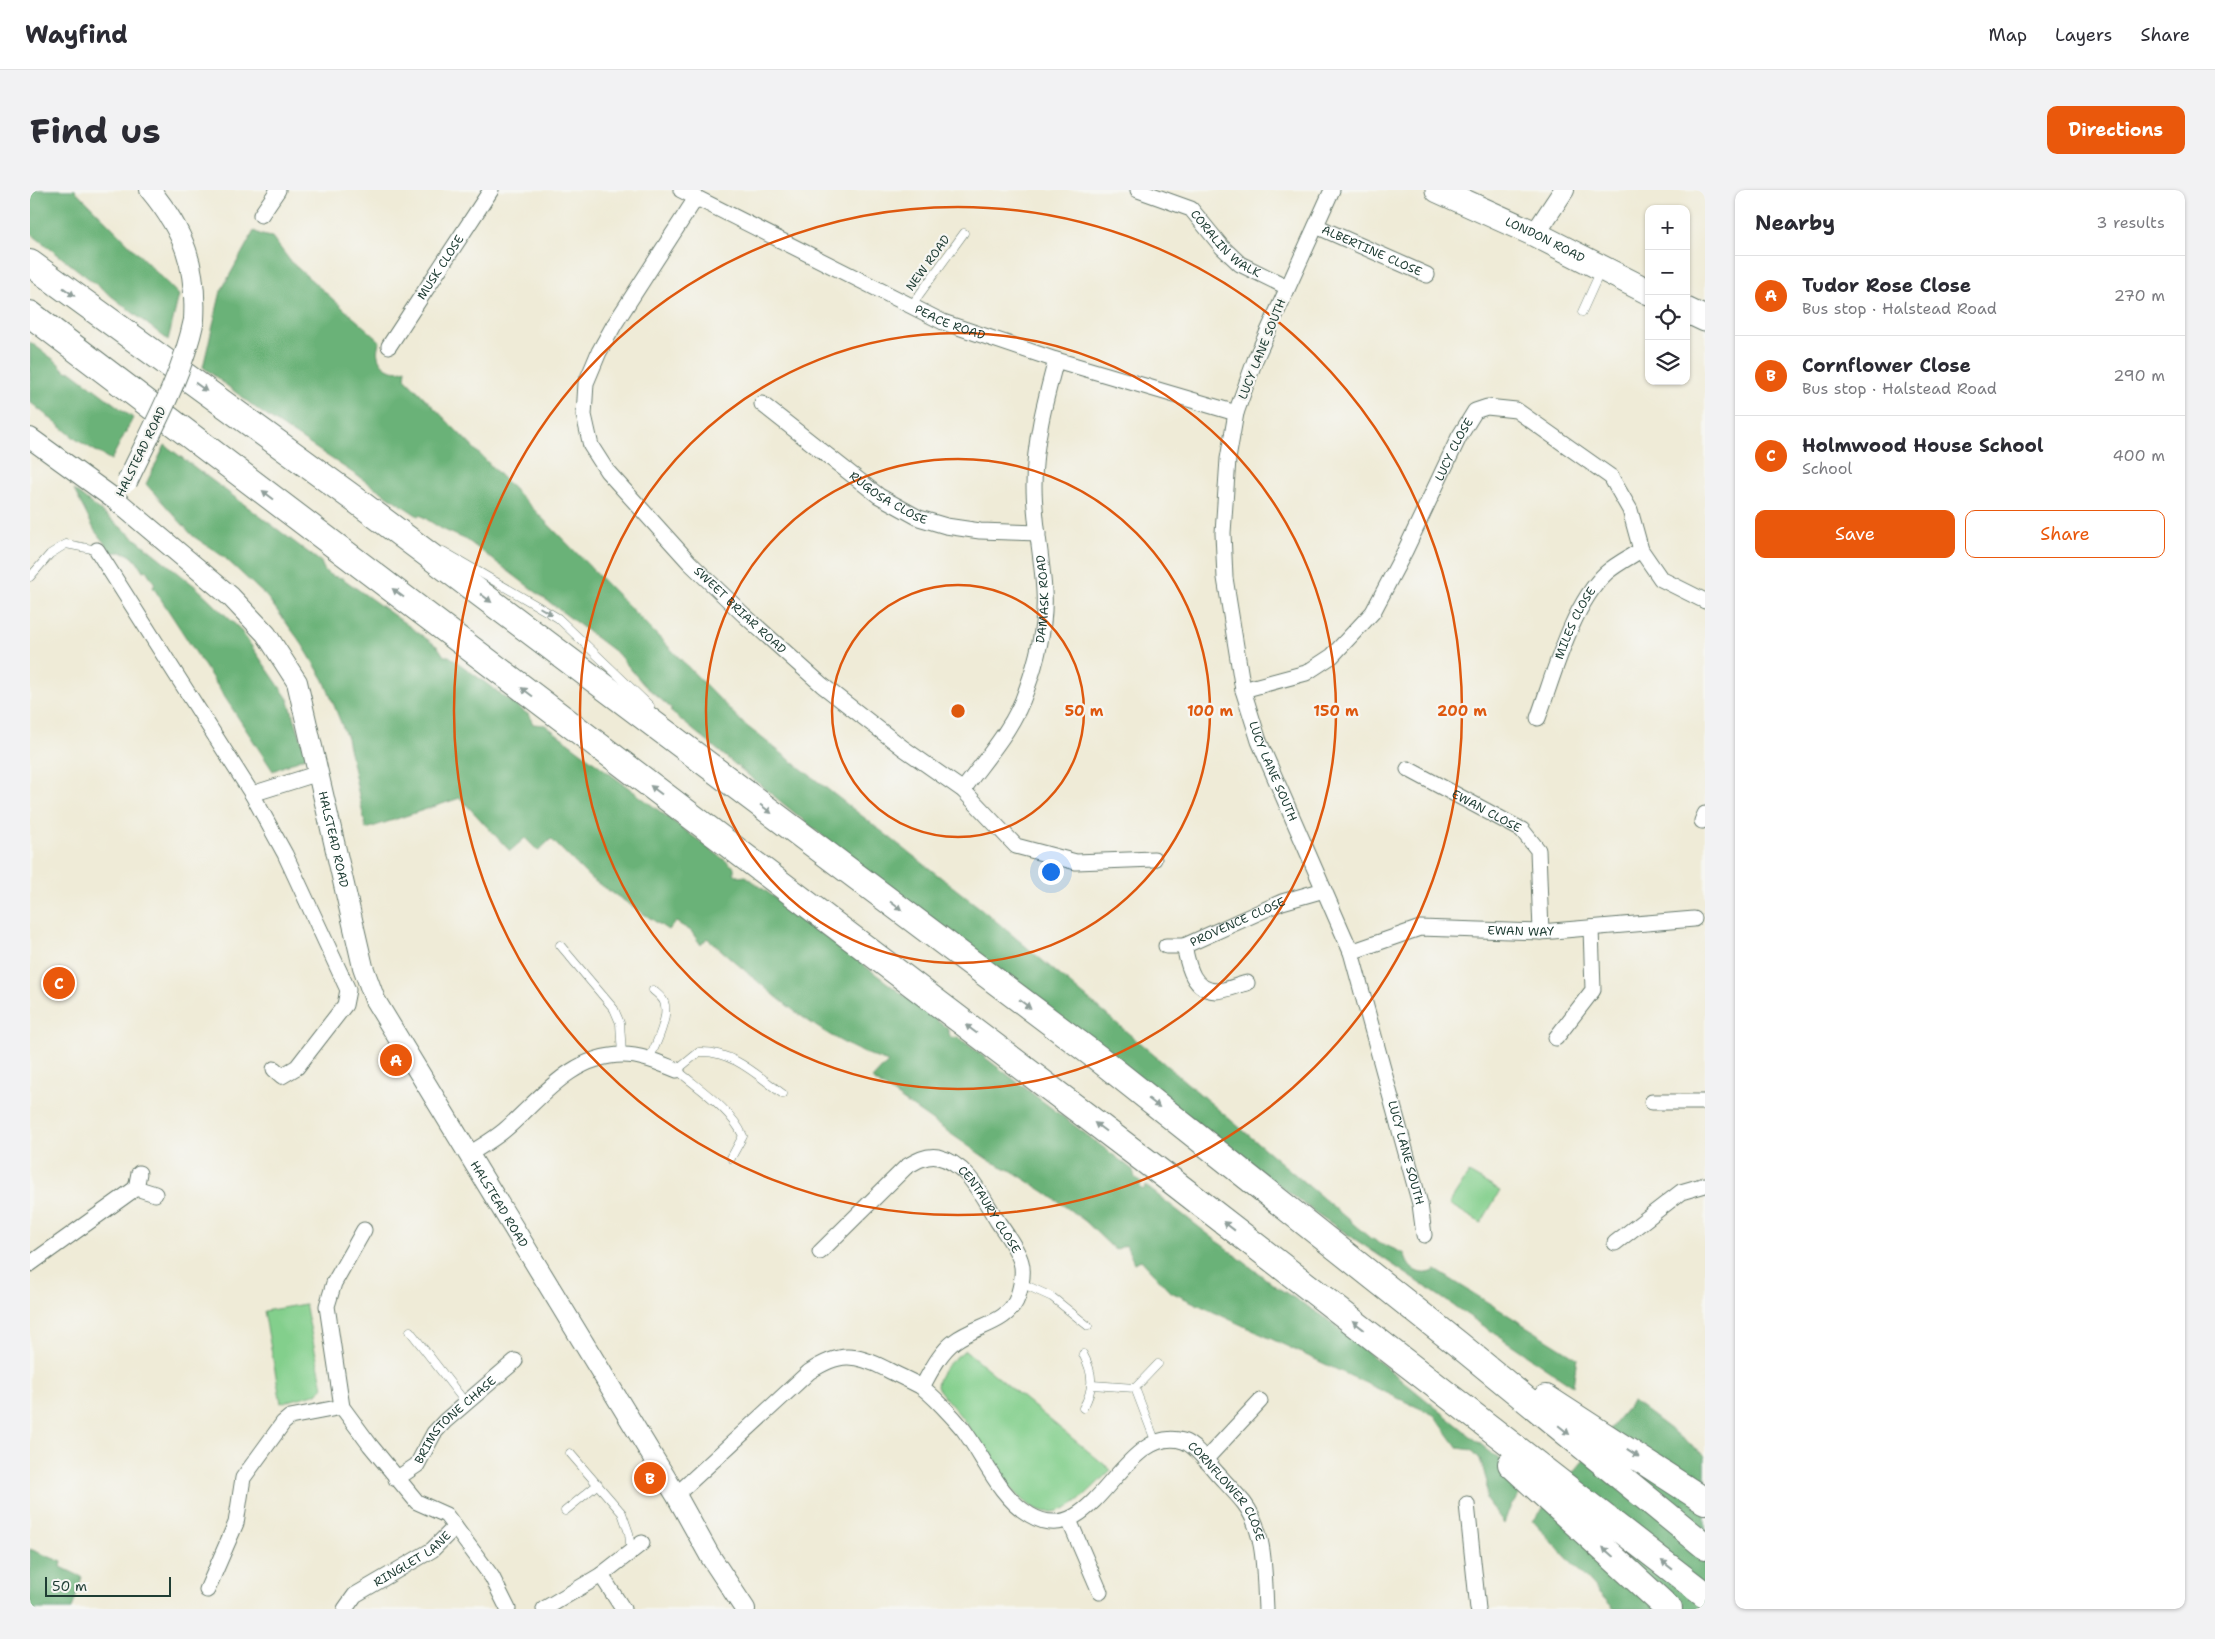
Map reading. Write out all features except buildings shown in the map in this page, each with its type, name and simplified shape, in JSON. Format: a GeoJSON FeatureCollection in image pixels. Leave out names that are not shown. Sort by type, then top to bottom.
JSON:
{"type":"FeatureCollection","features":[{"type":"Feature","properties":{"kind":"highway"},"geometry":{"type":"LineString","coordinates":[[30,263],[353,498],[1098,1058],[1458,1344],[1705,1546]]}},
{"type":"Feature","properties":{"kind":"highway"},"geometry":{"type":"LineString","coordinates":[[30,314],[1164,1175],[1705,1595]]}},
{"type":"Feature","properties":{"kind":"highway"},"geometry":{"type":"LineString","coordinates":[[1458,1344],[1609,1437],[1705,1501]]}},
{"type":"Feature","properties":{"kind":"highway"},"geometry":{"type":"LineString","coordinates":[[1396,1355],[1669,1609]]}},
{"type":"Feature","properties":{"kind":"main road","name":"LONDON ROAD"},"geometry":{"type":"LineString","coordinates":[[1438,190],[1535,234],[1645,290]]}},
{"type":"Feature","properties":{"kind":"main road"},"geometry":{"type":"LineString","coordinates":[[1690,312],[1705,319]]}},
{"type":"Feature","properties":{"kind":"street","name":"HALSTEAD ROAD"},"geometry":{"type":"LineString","coordinates":[[150,190],[184,240],[194,277],[194,320],[189,344],[176,380],[117,501],[231,597],[266,634],[297,682],[320,773],[363,967],[375,1000],[676,1495],[710,1556],[745,1609]]}},
{"type":"Feature","properties":{"kind":"street"},"geometry":{"type":"LineString","coordinates":[[260,215],[278,190]]}},
{"type":"Feature","properties":{"kind":"street","name":"MUSK CLOSE"},"geometry":{"type":"LineString","coordinates":[[390,346],[491,190]]}},
{"type":"Feature","properties":{"kind":"street","name":"PEACE ROAD"},"geometry":{"type":"LineString","coordinates":[[681,190],[943,322],[1056,360],[1236,413]]}},
{"type":"Feature","properties":{"kind":"street","name":"CORALIN WALK"},"geometry":{"type":"LineString","coordinates":[[1138,190],[1191,209],[1222,247],[1240,264],[1287,288]]}},
{"type":"Feature","properties":{"kind":"street","name":"LUCY LANE SOUTH"},"geometry":{"type":"LineString","coordinates":[[1332,190],[1255,360],[1236,413],[1228,459],[1223,533],[1225,578],[1243,690],[1259,741],[1351,952],[1420,1204],[1424,1235]]}},
{"type":"Feature","properties":{"kind":"street"},"geometry":{"type":"LineString","coordinates":[[1535,234],[1564,190]]}},
{"type":"Feature","properties":{"kind":"street","name":"SWEET BRIAR ROAD"},"geometry":{"type":"LineString","coordinates":[[696,198],[599,352],[586,383],[584,415],[591,446],[607,471],[690,563],[744,615],[822,684],[903,748],[963,790],[1016,846],[1076,862],[1154,859]]}},
{"type":"Feature","properties":{"kind":"street","name":"ALBERTINE CLOSE"},"geometry":{"type":"LineString","coordinates":[[1316,226],[1427,275]]}},
{"type":"Feature","properties":{"kind":"street","name":"DAMASK ROAD"},"geometry":{"type":"LineString","coordinates":[[963,790],[1015,718],[1026,691],[1040,641],[1044,593],[1034,486],[1037,444],[1043,406],[1056,360]]}},
{"type":"Feature","properties":{"kind":"street","name":"RUGOSA CLOSE"},"geometry":{"type":"LineString","coordinates":[[762,404],[879,496],[918,518],[946,526],[980,531],[1038,533]]}},
{"type":"Feature","properties":{"kind":"street","name":"LUCY CLOSE"},"geometry":{"type":"LineString","coordinates":[[1243,690],[1306,673],[1332,656],[1373,612],[1405,551],[1459,438],[1475,411],[1486,407],[1516,410],[1611,477],[1630,510],[1641,550],[1661,579],[1705,601]]}},
{"type":"Feature","properties":{"kind":"street"},"geometry":{"type":"LineString","coordinates":[[30,438],[117,501]]}},
{"type":"Feature","properties":{"kind":"street"},"geometry":{"type":"LineString","coordinates":[[97,550],[252,794],[284,854],[348,990],[345,1005],[297,1067],[282,1076],[274,1069]]}},
{"type":"Feature","properties":{"kind":"street","name":"MILES CLOSE"},"geometry":{"type":"LineString","coordinates":[[1538,718],[1577,615],[1590,591],[1607,572],[1641,550]]}},
{"type":"Feature","properties":{"kind":"street","name":"EWAN CLOSE"},"geometry":{"type":"LineString","coordinates":[[1408,770],[1522,830],[1538,850],[1542,932]]}},
{"type":"Feature","properties":{"kind":"street"},"geometry":{"type":"LineString","coordinates":[[252,794],[320,773]]}},
{"type":"Feature","properties":{"kind":"street","name":"PROVENCE CLOSE"},"geometry":{"type":"LineString","coordinates":[[1247,982],[1217,991],[1203,987],[1190,974],[1184,946],[1282,902],[1324,890]]}},
{"type":"Feature","properties":{"kind":"street","name":"EWAN WAY"},"geometry":{"type":"LineString","coordinates":[[1351,952],[1420,928],[1542,932],[1694,919]]}},
{"type":"Feature","properties":{"kind":"street"},"geometry":{"type":"LineString","coordinates":[[1556,1038],[1593,990],[1592,928]]}},
{"type":"Feature","properties":{"kind":"street"},"geometry":{"type":"LineString","coordinates":[[1166,946],[1184,946]]}},
{"type":"Feature","properties":{"kind":"street"},"geometry":{"type":"LineString","coordinates":[[469,1154],[505,1130],[556,1082],[583,1064],[601,1057],[622,1055],[649,1059],[677,1070]]}},
{"type":"Feature","properties":{"kind":"street"},"geometry":{"type":"LineString","coordinates":[[1652,1102],[1705,1102]]}},
{"type":"Feature","properties":{"kind":"street","name":"CENTAURY CLOSE"},"geometry":{"type":"LineString","coordinates":[[820,1252],[906,1167],[921,1158],[938,1157],[957,1165],[976,1185],[1013,1244],[1021,1262],[1021,1283],[1014,1307],[1000,1319],[955,1341],[936,1362],[922,1387]]}},
{"type":"Feature","properties":{"kind":"street"},"geometry":{"type":"LineString","coordinates":[[30,1264],[138,1181],[155,1194]]}},
{"type":"Feature","properties":{"kind":"street"},"geometry":{"type":"LineString","coordinates":[[1615,1243],[1681,1192],[1705,1185]]}},
{"type":"Feature","properties":{"kind":"street"},"geometry":{"type":"LineString","coordinates":[[364,1230],[334,1283],[327,1306],[342,1407],[396,1479],[417,1502],[446,1515],[456,1527],[492,1576],[508,1609]]}},
{"type":"Feature","properties":{"kind":"street"},"geometry":{"type":"LineString","coordinates":[[676,1495],[810,1372],[827,1360],[843,1355],[859,1358],[873,1362],[922,1387],[962,1428],[1006,1493],[1020,1510],[1036,1519],[1054,1522],[1069,1520],[1100,1592]]}},
{"type":"Feature","properties":{"kind":"street","name":"BRIMSTONE CHASE"},"geometry":{"type":"LineString","coordinates":[[396,1479],[417,1465],[434,1433],[465,1402],[515,1361]]}},
{"type":"Feature","properties":{"kind":"street"},"geometry":{"type":"LineString","coordinates":[[1206,1460],[1260,1401]]}},
{"type":"Feature","properties":{"kind":"street"},"geometry":{"type":"LineString","coordinates":[[207,1590],[236,1523],[243,1478],[283,1423],[290,1417],[342,1407]]}},
{"type":"Feature","properties":{"kind":"street","name":"CORNFLOWER CLOSE"},"geometry":{"type":"LineString","coordinates":[[1069,1520],[1084,1510],[1132,1459],[1147,1446],[1165,1439],[1184,1442],[1206,1460],[1245,1504],[1256,1528],[1263,1554],[1266,1609]]}},
{"type":"Feature","properties":{"kind":"street"},"geometry":{"type":"LineString","coordinates":[[1467,1504],[1478,1609]]}},
{"type":"Feature","properties":{"kind":"street","name":"RINGLET LANE"},"geometry":{"type":"LineString","coordinates":[[345,1609],[356,1595],[432,1550],[456,1527]]}},
{"type":"Feature","properties":{"kind":"street"},"geometry":{"type":"LineString","coordinates":[[544,1609],[601,1574],[637,1547]]}},
{"type":"Feature","properties":{"kind":"street"},"geometry":{"type":"LineString","coordinates":[[601,1574],[623,1609]]}},
{"type":"Feature","properties":{"kind":"lane","name":"NEW ROAD"},"geometry":{"type":"LineString","coordinates":[[910,307],[964,233]]}},
{"type":"Feature","properties":{"kind":"lane"},"geometry":{"type":"LineString","coordinates":[[1582,312],[1602,268]]}},
{"type":"Feature","properties":{"kind":"lane"},"geometry":{"type":"LineString","coordinates":[[353,498],[421,538]]}},
{"type":"Feature","properties":{"kind":"lane"},"geometry":{"type":"LineString","coordinates":[[30,577],[50,554],[66,544],[97,550]]}},
{"type":"Feature","properties":{"kind":"lane"},"geometry":{"type":"LineString","coordinates":[[438,548],[558,618],[657,712]]}},
{"type":"Feature","properties":{"kind":"lane"},"geometry":{"type":"LineString","coordinates":[[671,726],[727,780]]}},
{"type":"Feature","properties":{"kind":"lane"},"geometry":{"type":"LineString","coordinates":[[560,945],[614,1009],[620,1023],[622,1055]]}},
{"type":"Feature","properties":{"kind":"lane"},"geometry":{"type":"LineString","coordinates":[[649,1059],[657,1042],[665,1010],[664,1002],[653,990]]}},
{"type":"Feature","properties":{"kind":"lane"},"geometry":{"type":"LineString","coordinates":[[731,1158],[741,1143],[743,1136],[740,1129],[720,1107],[677,1070],[699,1052],[720,1053],[735,1060],[783,1094]]}},
{"type":"Feature","properties":{"kind":"lane"},"geometry":{"type":"LineString","coordinates":[[1021,1283],[1052,1297],[1088,1326]]}},
{"type":"Feature","properties":{"kind":"lane"},"geometry":{"type":"LineString","coordinates":[[410,1331],[465,1402]]}},
{"type":"Feature","properties":{"kind":"lane"},"geometry":{"type":"LineString","coordinates":[[1083,1408],[1092,1385],[1090,1366],[1084,1354]]}},
{"type":"Feature","properties":{"kind":"lane"},"geometry":{"type":"LineString","coordinates":[[1135,1388],[1158,1364]]}},
{"type":"Feature","properties":{"kind":"lane"},"geometry":{"type":"LineString","coordinates":[[1092,1385],[1135,1388]]}},
{"type":"Feature","properties":{"kind":"lane"},"geometry":{"type":"LineString","coordinates":[[1135,1388],[1156,1443]]}},
{"type":"Feature","properties":{"kind":"lane"},"geometry":{"type":"LineString","coordinates":[[570,1453],[622,1513],[629,1533],[637,1547]]}},
{"type":"Feature","properties":{"kind":"lane"},"geometry":{"type":"LineString","coordinates":[[565,1511],[598,1484]]}},
{"type":"Feature","properties":{"kind":"green space"},"geometry":{"type":"Polygon","coordinates":[[[30,190],[75,190],[179,295],[168,340],[30,233],[30,190]]]}},
{"type":"Feature","properties":{"kind":"green space"},"geometry":{"type":"Polygon","coordinates":[[[254,231],[272,237],[291,262],[380,341],[378,348],[379,360],[387,368],[393,370],[406,369],[405,378],[744,724],[984,911],[1370,1238],[1405,1254],[1406,1260],[1416,1271],[1426,1273],[1436,1270],[1577,1358],[1573,1386],[1313,1211],[863,869],[670,711],[672,709],[644,685],[618,654],[467,540],[442,529],[420,515],[418,516],[261,412],[203,367],[221,291],[254,231]]]}},
{"type":"Feature","properties":{"kind":"green space"},"geometry":{"type":"Polygon","coordinates":[[[30,342],[57,362],[65,371],[72,372],[133,418],[111,460],[77,440],[30,402],[30,342]]]}},
{"type":"Feature","properties":{"kind":"green space"},"geometry":{"type":"Polygon","coordinates":[[[165,445],[321,562],[328,574],[342,578],[438,647],[444,656],[449,656],[529,715],[533,724],[545,725],[734,867],[734,873],[739,877],[746,876],[947,1028],[951,1038],[958,1037],[1133,1170],[1135,1178],[1142,1183],[1139,1187],[1143,1190],[1146,1186],[1275,1286],[1323,1316],[1510,1468],[1523,1490],[1511,1505],[1504,1524],[1486,1500],[1487,1482],[1480,1459],[1472,1450],[1458,1448],[1434,1415],[1171,1292],[1141,1260],[1134,1263],[1126,1245],[1115,1250],[1085,1221],[1045,1192],[1012,1171],[990,1161],[872,1079],[888,1062],[838,1040],[814,1025],[770,992],[707,938],[701,945],[691,931],[676,922],[668,930],[590,878],[551,839],[538,851],[525,838],[510,851],[460,798],[366,829],[347,738],[324,680],[302,644],[267,597],[224,557],[193,536],[146,484],[165,445]]]}},
{"type":"Feature","properties":{"kind":"green space"},"geometry":{"type":"Polygon","coordinates":[[[74,490],[196,587],[239,628],[288,699],[307,756],[273,771],[153,587],[155,584],[146,570],[143,571],[137,562],[127,554],[122,552],[112,553],[95,531],[74,490]]]}},
{"type":"Feature","properties":{"kind":"green space"},"geometry":{"type":"Polygon","coordinates":[[[1469,1173],[1500,1191],[1481,1223],[1449,1204],[1469,1173]]]}},
{"type":"Feature","properties":{"kind":"green space"},"geometry":{"type":"Polygon","coordinates":[[[305,1304],[323,1387],[318,1393],[281,1403],[264,1311],[305,1304]]]}},
{"type":"Feature","properties":{"kind":"green space"},"geometry":{"type":"Polygon","coordinates":[[[965,1350],[1111,1470],[1077,1501],[1061,1510],[1053,1512],[1040,1510],[1027,1503],[1004,1480],[964,1421],[937,1387],[943,1370],[965,1350]]]}},
{"type":"Feature","properties":{"kind":"green space"},"geometry":{"type":"Polygon","coordinates":[[[1633,1401],[1705,1456],[1705,1609],[1614,1609],[1533,1521],[1633,1401]]]}},
{"type":"Feature","properties":{"kind":"green space"},"geometry":{"type":"Polygon","coordinates":[[[30,1549],[62,1562],[61,1567],[82,1577],[72,1609],[30,1609],[30,1549]]]}},
{"type":"Feature","properties":{"kind":"place","name":"Holmwood House School"},"geometry":{"type":"Point","coordinates":[59,983]}},
{"type":"Feature","properties":{"kind":"place","name":"Tudor Rose Close"},"geometry":{"type":"Point","coordinates":[396,1060]}},
{"type":"Feature","properties":{"kind":"place","name":"Cornflower Close"},"geometry":{"type":"Point","coordinates":[650,1478]}}]}
